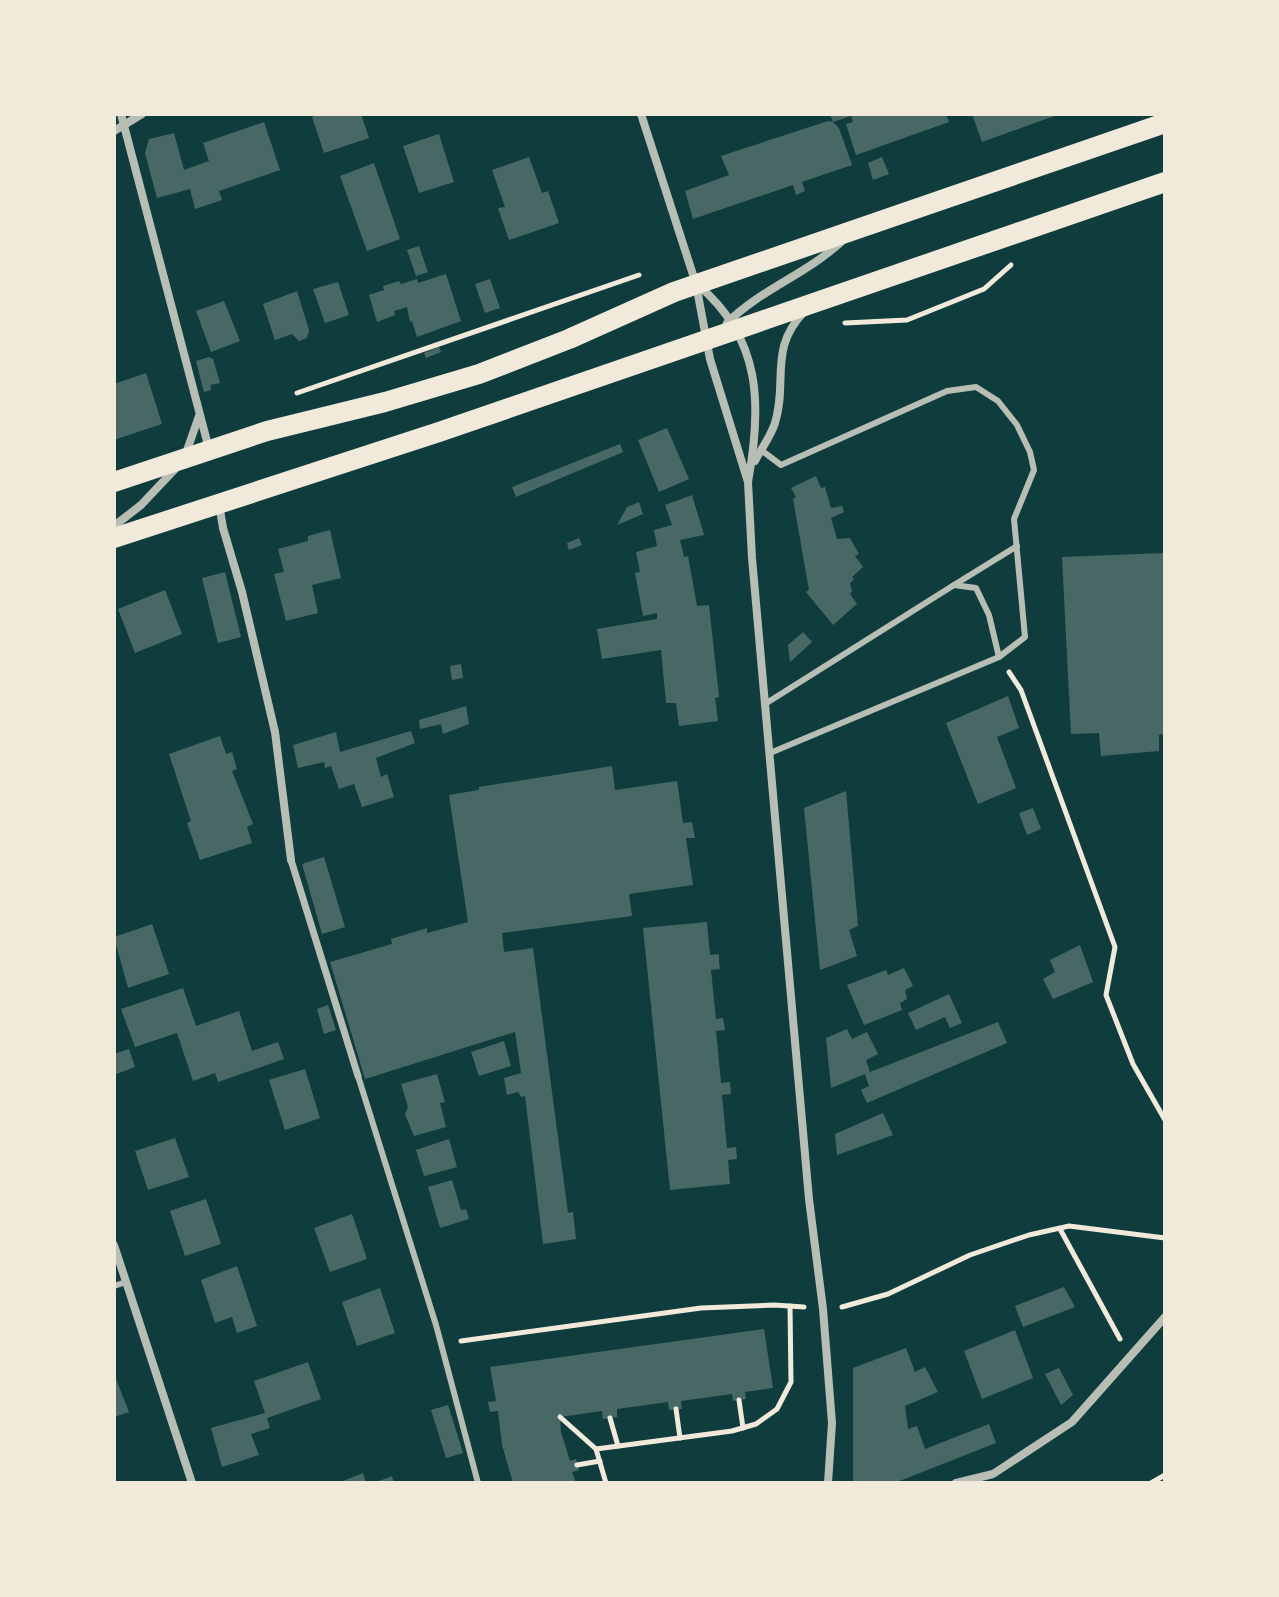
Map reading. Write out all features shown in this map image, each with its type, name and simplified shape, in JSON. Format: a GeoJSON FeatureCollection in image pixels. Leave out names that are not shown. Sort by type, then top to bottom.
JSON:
{"type":"FeatureCollection","features":[{"type":"Feature","properties":{"kind":"main road"},"geometry":{"type":"LineString","coordinates":[[114,482],[267,431],[385,402],[479,374],[696,284],[1165,123]]}},
{"type":"Feature","properties":{"kind":"main road"},"geometry":{"type":"LineString","coordinates":[[114,538],[720,338],[818,301],[1165,182]]}},
{"type":"Feature","properties":{"kind":"street"},"geometry":{"type":"LineString","coordinates":[[121,114],[209,449]]}},
{"type":"Feature","properties":{"kind":"street"},"geometry":{"type":"LineString","coordinates":[[114,131],[142,114]]}},
{"type":"Feature","properties":{"kind":"street"},"geometry":{"type":"LineString","coordinates":[[641,114],[696,284],[720,338],[748,357],[754,384],[757,430],[748,482]]}},
{"type":"Feature","properties":{"kind":"street"},"geometry":{"type":"LineString","coordinates":[[720,338],[763,294],[824,258],[851,232]]}},
{"type":"Feature","properties":{"kind":"street"},"geometry":{"type":"LineString","coordinates":[[696,284],[711,297],[748,482],[809,1199],[823,1309],[832,1423],[828,1483]]}},
{"type":"Feature","properties":{"kind":"street"},"geometry":{"type":"LineString","coordinates":[[750,469],[775,422],[780,365],[788,334],[799,318],[818,301]]}},
{"type":"Feature","properties":{"kind":"street"},"geometry":{"type":"LineString","coordinates":[[114,526],[150,496],[184,458],[199,414]]}},
{"type":"Feature","properties":{"kind":"street"},"geometry":{"type":"LineString","coordinates":[[219,503],[275,732],[291,860],[358,1076]]}},
{"type":"Feature","properties":{"kind":"street"},"geometry":{"type":"LineString","coordinates":[[114,1245],[192,1483]]}},
{"type":"Feature","properties":{"kind":"street"},"geometry":{"type":"LineString","coordinates":[[956,1483],[993,1474],[1072,1422],[1165,1317]]}},
{"type":"Feature","properties":{"kind":"lane"},"geometry":{"type":"LineString","coordinates":[[761,450],[781,465],[947,391],[976,387],[998,401],[1017,425],[1030,452],[1034,470],[1014,519],[1025,637],[999,657],[770,753]]}},
{"type":"Feature","properties":{"kind":"lane"},"geometry":{"type":"LineString","coordinates":[[765,704],[1017,546]]}},
{"type":"Feature","properties":{"kind":"lane"},"geometry":{"type":"LineString","coordinates":[[954,585],[976,588],[989,615],[999,657]]}},
{"type":"Feature","properties":{"kind":"lane"},"geometry":{"type":"LineString","coordinates":[[358,1076],[441,1345],[478,1483]]}},
{"type":"Feature","properties":{"kind":"lane"},"geometry":{"type":"LineString","coordinates":[[114,1286],[126,1282]]}},
{"type":"Feature","properties":{"kind":"path"},"geometry":{"type":"LineString","coordinates":[[835,327],[847,322],[907,320],[984,289],[1012,264]]}},
{"type":"Feature","properties":{"kind":"path"},"geometry":{"type":"LineString","coordinates":[[287,397],[624,281]]}},
{"type":"Feature","properties":{"kind":"path"},"geometry":{"type":"LineString","coordinates":[[999,657],[1021,690],[1115,947],[1106,995],[1133,1064],[1165,1120]]}},
{"type":"Feature","properties":{"kind":"path"},"geometry":{"type":"LineString","coordinates":[[441,1345],[491,1335],[701,1308],[790,1306],[823,1309],[853,1305],[888,1294],[970,1255],[1029,1235],[1069,1226],[1165,1238]]}},
{"type":"Feature","properties":{"kind":"path"},"geometry":{"type":"LineString","coordinates":[[1060,1229],[1129,1358]]}},
{"type":"Feature","properties":{"kind":"path"},"geometry":{"type":"LineString","coordinates":[[596,1449],[743,1428],[756,1424],[777,1409],[791,1382],[790,1306]]}},
{"type":"Feature","properties":{"kind":"path"},"geometry":{"type":"LineString","coordinates":[[739,1400],[743,1428]]}},
{"type":"Feature","properties":{"kind":"path"},"geometry":{"type":"LineString","coordinates":[[676,1409],[680,1438]]}},
{"type":"Feature","properties":{"kind":"path"},"geometry":{"type":"LineString","coordinates":[[560,1417],[596,1449],[606,1483]]}},
{"type":"Feature","properties":{"kind":"path"},"geometry":{"type":"LineString","coordinates":[[610,1418],[618,1446]]}},
{"type":"Feature","properties":{"kind":"path"},"geometry":{"type":"LineString","coordinates":[[577,1465],[600,1461]]}},
{"type":"Feature","properties":{"kind":"path"},"geometry":{"type":"LineString","coordinates":[[1151,1483],[1165,1475]]}},
{"type":"Feature","properties":{"kind":"building"},"geometry":{"type":"Polygon","coordinates":[[[321,114],[361,114],[369,138],[324,153],[312,117],[321,114]]]}},
{"type":"Feature","properties":{"kind":"building"},"geometry":{"type":"Polygon","coordinates":[[[830,114],[946,114],[949,122],[856,155],[846,124],[853,122],[851,116],[833,122],[830,114]]]}},
{"type":"Feature","properties":{"kind":"building"},"geometry":{"type":"Polygon","coordinates":[[[972,114],[1060,114],[982,142],[972,114]]]}},
{"type":"Feature","properties":{"kind":"building"},"geometry":{"type":"Polygon","coordinates":[[[828,121],[839,128],[852,165],[802,182],[805,191],[796,195],[793,185],[693,219],[685,191],[729,175],[721,156],[828,121]]]}},
{"type":"Feature","properties":{"kind":"building"},"geometry":{"type":"Polygon","coordinates":[[[264,122],[280,170],[219,191],[222,200],[195,209],[190,189],[157,198],[145,153],[149,139],[174,133],[184,170],[209,161],[203,143],[264,122]]]}},
{"type":"Feature","properties":{"kind":"building"},"geometry":{"type":"Polygon","coordinates":[[[439,134],[454,182],[419,193],[403,146],[439,134]]]}},
{"type":"Feature","properties":{"kind":"building"},"geometry":{"type":"Polygon","coordinates":[[[529,157],[542,193],[548,191],[559,223],[509,240],[498,208],[505,207],[492,170],[529,157]]]}},
{"type":"Feature","properties":{"kind":"building"},"geometry":{"type":"Polygon","coordinates":[[[882,157],[889,174],[873,180],[868,163],[882,157]]]}},
{"type":"Feature","properties":{"kind":"building"},"geometry":{"type":"Polygon","coordinates":[[[374,163],[400,239],[367,251],[340,176],[374,163]]]}},
{"type":"Feature","properties":{"kind":"building"},"geometry":{"type":"Polygon","coordinates":[[[419,246],[428,272],[416,276],[407,250],[419,246]]]}},
{"type":"Feature","properties":{"kind":"building"},"geometry":{"type":"Polygon","coordinates":[[[446,274],[461,321],[417,337],[407,307],[377,322],[369,295],[399,281],[401,284],[417,279],[418,283],[446,274]]]}},
{"type":"Feature","properties":{"kind":"building"},"geometry":{"type":"Polygon","coordinates":[[[490,279],[500,308],[485,313],[475,284],[490,279]]]}},
{"type":"Feature","properties":{"kind":"building"},"geometry":{"type":"Polygon","coordinates":[[[338,282],[349,315],[325,323],[313,289],[338,282]]]}},
{"type":"Feature","properties":{"kind":"building"},"geometry":{"type":"Polygon","coordinates":[[[297,291],[309,330],[307,338],[299,341],[292,334],[275,340],[263,304],[297,291]]]}},
{"type":"Feature","properties":{"kind":"building"},"geometry":{"type":"Polygon","coordinates":[[[224,301],[240,341],[211,352],[196,311],[224,301]]]}},
{"type":"Feature","properties":{"kind":"building"},"geometry":{"type":"Polygon","coordinates":[[[439,347],[441,352],[426,358],[424,353],[439,347]]]}},
{"type":"Feature","properties":{"kind":"building"},"geometry":{"type":"Polygon","coordinates":[[[209,357],[213,359],[220,383],[210,385],[211,390],[204,392],[196,361],[209,357]]]}},
{"type":"Feature","properties":{"kind":"building"},"geometry":{"type":"Polygon","coordinates":[[[146,373],[162,424],[114,440],[114,384],[146,373]]]}},
{"type":"Feature","properties":{"kind":"building"},"geometry":{"type":"Polygon","coordinates":[[[667,428],[689,479],[659,492],[638,440],[667,428]]]}},
{"type":"Feature","properties":{"kind":"building"},"geometry":{"type":"Polygon","coordinates":[[[620,444],[623,452],[516,497],[512,487],[620,444]]]}},
{"type":"Feature","properties":{"kind":"building"},"geometry":{"type":"Polygon","coordinates":[[[816,476],[821,488],[825,487],[831,508],[842,506],[844,512],[831,518],[837,539],[850,538],[859,554],[855,556],[863,567],[850,583],[850,594],[857,604],[833,625],[806,592],[809,590],[793,499],[796,497],[791,488],[816,476]]]}},
{"type":"Feature","properties":{"kind":"building"},"geometry":{"type":"Polygon","coordinates":[[[692,495],[704,535],[680,540],[684,557],[688,556],[697,606],[709,605],[719,697],[715,698],[718,721],[679,726],[676,703],[666,703],[661,650],[602,659],[597,629],[657,619],[657,613],[643,616],[635,573],[640,572],[636,552],[657,546],[654,530],[672,525],[665,505],[692,495]]]}},
{"type":"Feature","properties":{"kind":"building"},"geometry":{"type":"Polygon","coordinates":[[[639,502],[643,514],[617,525],[627,507],[639,502]]]}},
{"type":"Feature","properties":{"kind":"building"},"geometry":{"type":"Polygon","coordinates":[[[330,530],[341,578],[312,585],[318,613],[286,621],[274,574],[284,572],[278,549],[308,541],[308,536],[330,530]]]}},
{"type":"Feature","properties":{"kind":"building"},"geometry":{"type":"Polygon","coordinates":[[[579,538],[582,545],[569,550],[567,543],[579,538]]]}},
{"type":"Feature","properties":{"kind":"building"},"geometry":{"type":"Polygon","coordinates":[[[1165,553],[1165,734],[1159,735],[1159,751],[1101,756],[1099,733],[1071,734],[1062,557],[1165,553]]]}},
{"type":"Feature","properties":{"kind":"building"},"geometry":{"type":"Polygon","coordinates":[[[225,572],[241,637],[218,643],[202,578],[225,572]]]}},
{"type":"Feature","properties":{"kind":"building"},"geometry":{"type":"Polygon","coordinates":[[[165,590],[182,634],[135,653],[118,609],[165,590]]]}},
{"type":"Feature","properties":{"kind":"building"},"geometry":{"type":"Polygon","coordinates":[[[803,632],[812,642],[790,662],[788,645],[803,632]]]}},
{"type":"Feature","properties":{"kind":"building"},"geometry":{"type":"Polygon","coordinates":[[[461,664],[463,678],[452,680],[450,666],[461,664]]]}},
{"type":"Feature","properties":{"kind":"building"},"geometry":{"type":"Polygon","coordinates":[[[1008,696],[1019,728],[997,737],[1016,788],[978,804],[946,723],[1008,696]]]}},
{"type":"Feature","properties":{"kind":"building"},"geometry":{"type":"Polygon","coordinates":[[[466,706],[469,724],[443,734],[441,724],[420,729],[419,720],[466,706]]]}},
{"type":"Feature","properties":{"kind":"building"},"geometry":{"type":"Polygon","coordinates":[[[411,731],[415,743],[376,758],[381,777],[387,774],[394,797],[362,807],[354,784],[339,789],[331,766],[325,768],[324,762],[298,768],[293,745],[336,732],[340,752],[411,731]]]}},
{"type":"Feature","properties":{"kind":"building"},"geometry":{"type":"Polygon","coordinates":[[[220,736],[226,754],[232,752],[237,769],[232,771],[253,824],[247,827],[252,843],[200,860],[169,754],[220,736]]]}},
{"type":"Feature","properties":{"kind":"building"},"geometry":{"type":"Polygon","coordinates":[[[612,766],[615,790],[677,781],[683,823],[692,822],[695,838],[686,838],[693,885],[629,894],[632,916],[502,933],[504,952],[533,948],[568,1213],[573,1212],[576,1239],[543,1244],[525,1096],[521,1097],[518,1092],[507,1095],[504,1078],[521,1073],[515,1032],[365,1079],[330,962],[392,944],[391,939],[427,928],[427,933],[468,922],[449,795],[479,790],[479,787],[612,766]]]}},
{"type":"Feature","properties":{"kind":"building"},"geometry":{"type":"Polygon","coordinates":[[[846,791],[858,926],[849,930],[857,956],[820,970],[804,808],[846,791]]]}},
{"type":"Feature","properties":{"kind":"building"},"geometry":{"type":"Polygon","coordinates":[[[1033,808],[1041,829],[1027,835],[1019,813],[1033,808]]]}},
{"type":"Feature","properties":{"kind":"building"},"geometry":{"type":"Polygon","coordinates":[[[324,857],[345,927],[322,934],[302,864],[324,857]]]}},
{"type":"Feature","properties":{"kind":"building"},"geometry":{"type":"Polygon","coordinates":[[[707,922],[710,955],[719,954],[720,969],[711,970],[716,1019],[723,1018],[725,1030],[716,1031],[721,1083],[730,1082],[731,1094],[722,1095],[727,1148],[736,1147],[737,1159],[728,1160],[730,1184],[670,1190],[643,928],[707,922]]]}},
{"type":"Feature","properties":{"kind":"building"},"geometry":{"type":"Polygon","coordinates":[[[152,924],[169,974],[128,988],[114,937],[152,924]]]}},
{"type":"Feature","properties":{"kind":"building"},"geometry":{"type":"Polygon","coordinates":[[[1080,945],[1093,982],[1053,999],[1043,979],[1055,972],[1050,960],[1080,945]]]}},
{"type":"Feature","properties":{"kind":"building"},"geometry":{"type":"Polygon","coordinates":[[[904,968],[913,986],[905,990],[907,999],[900,1003],[902,1010],[864,1025],[847,985],[886,970],[888,975],[904,968]]]}},
{"type":"Feature","properties":{"kind":"building"},"geometry":{"type":"Polygon","coordinates":[[[183,988],[196,1026],[239,1011],[252,1051],[278,1042],[284,1059],[218,1082],[215,1073],[193,1081],[177,1033],[135,1047],[121,1009],[183,988]]]}},
{"type":"Feature","properties":{"kind":"building"},"geometry":{"type":"Polygon","coordinates":[[[949,994],[962,1023],[950,1028],[945,1017],[916,1030],[908,1013],[949,994]]]}},
{"type":"Feature","properties":{"kind":"building"},"geometry":{"type":"Polygon","coordinates":[[[328,1005],[336,1030],[324,1034],[317,1009],[328,1005]]]}},
{"type":"Feature","properties":{"kind":"building"},"geometry":{"type":"Polygon","coordinates":[[[998,1022],[1007,1043],[867,1103],[861,1090],[869,1086],[865,1074],[831,1088],[826,1038],[847,1029],[852,1039],[867,1032],[878,1054],[866,1060],[870,1072],[998,1022]]]}},
{"type":"Feature","properties":{"kind":"building"},"geometry":{"type":"Polygon","coordinates":[[[504,1041],[511,1066],[479,1076],[471,1052],[504,1041]]]}},
{"type":"Feature","properties":{"kind":"building"},"geometry":{"type":"Polygon","coordinates":[[[129,1049],[135,1067],[114,1075],[114,1054],[129,1049]]]}},
{"type":"Feature","properties":{"kind":"building"},"geometry":{"type":"Polygon","coordinates":[[[305,1069],[320,1118],[285,1130],[269,1080],[305,1069]]]}},
{"type":"Feature","properties":{"kind":"building"},"geometry":{"type":"Polygon","coordinates":[[[437,1074],[445,1102],[440,1103],[446,1127],[414,1136],[405,1114],[408,1107],[401,1084],[437,1074]]]}},
{"type":"Feature","properties":{"kind":"building"},"geometry":{"type":"Polygon","coordinates":[[[883,1113],[893,1135],[837,1155],[835,1134],[883,1113]]]}},
{"type":"Feature","properties":{"kind":"building"},"geometry":{"type":"Polygon","coordinates":[[[175,1138],[189,1177],[148,1190],[135,1151],[175,1138]]]}},
{"type":"Feature","properties":{"kind":"building"},"geometry":{"type":"Polygon","coordinates":[[[449,1139],[457,1167],[424,1176],[416,1150],[449,1139]]]}},
{"type":"Feature","properties":{"kind":"building"},"geometry":{"type":"Polygon","coordinates":[[[452,1180],[461,1210],[466,1209],[469,1219],[440,1228],[428,1187],[452,1180]]]}},
{"type":"Feature","properties":{"kind":"building"},"geometry":{"type":"Polygon","coordinates":[[[206,1199],[221,1244],[185,1256],[170,1211],[206,1199]]]}},
{"type":"Feature","properties":{"kind":"building"},"geometry":{"type":"Polygon","coordinates":[[[352,1214],[367,1259],[330,1272],[314,1228],[352,1214]]]}},
{"type":"Feature","properties":{"kind":"building"},"geometry":{"type":"Polygon","coordinates":[[[237,1266],[257,1326],[237,1333],[232,1317],[215,1323],[201,1280],[237,1266]]]}},
{"type":"Feature","properties":{"kind":"building"},"geometry":{"type":"Polygon","coordinates":[[[1064,1287],[1075,1307],[1023,1327],[1015,1306],[1064,1287]]]}},
{"type":"Feature","properties":{"kind":"building"},"geometry":{"type":"Polygon","coordinates":[[[380,1288],[395,1333],[357,1346],[342,1302],[380,1288]]]}},
{"type":"Feature","properties":{"kind":"building"},"geometry":{"type":"Polygon","coordinates":[[[764,1329],[773,1388],[745,1392],[746,1399],[733,1401],[732,1394],[681,1401],[682,1409],[669,1410],[668,1402],[617,1409],[617,1417],[603,1419],[602,1411],[560,1417],[570,1461],[576,1459],[579,1470],[572,1472],[576,1483],[513,1483],[502,1445],[498,1411],[490,1412],[488,1402],[496,1401],[490,1367],[764,1329]]]}},
{"type":"Feature","properties":{"kind":"building"},"geometry":{"type":"Polygon","coordinates":[[[1015,1330],[1033,1378],[982,1399],[964,1351],[1015,1330]]]}},
{"type":"Feature","properties":{"kind":"building"},"geometry":{"type":"Polygon","coordinates":[[[906,1348],[915,1372],[925,1367],[938,1392],[905,1406],[908,1429],[917,1426],[925,1449],[989,1424],[996,1443],[902,1480],[853,1483],[853,1368],[906,1348]]]}},
{"type":"Feature","properties":{"kind":"building"},"geometry":{"type":"Polygon","coordinates":[[[308,1362],[321,1399],[267,1418],[270,1428],[251,1434],[259,1455],[222,1467],[211,1428],[265,1413],[254,1381],[308,1362]]]}},
{"type":"Feature","properties":{"kind":"building"},"geometry":{"type":"Polygon","coordinates":[[[1059,1368],[1073,1395],[1061,1405],[1045,1374],[1059,1368]]]}},
{"type":"Feature","properties":{"kind":"building"},"geometry":{"type":"Polygon","coordinates":[[[114,1374],[129,1412],[114,1417],[114,1374]]]}},
{"type":"Feature","properties":{"kind":"building"},"geometry":{"type":"Polygon","coordinates":[[[448,1405],[463,1453],[446,1458],[431,1410],[448,1405]]]}},
{"type":"Feature","properties":{"kind":"building"},"geometry":{"type":"Polygon","coordinates":[[[363,1473],[366,1483],[338,1483],[363,1473]]]}},
{"type":"Feature","properties":{"kind":"building"},"geometry":{"type":"Polygon","coordinates":[[[392,1476],[394,1483],[374,1483],[392,1476]]]}}]}
